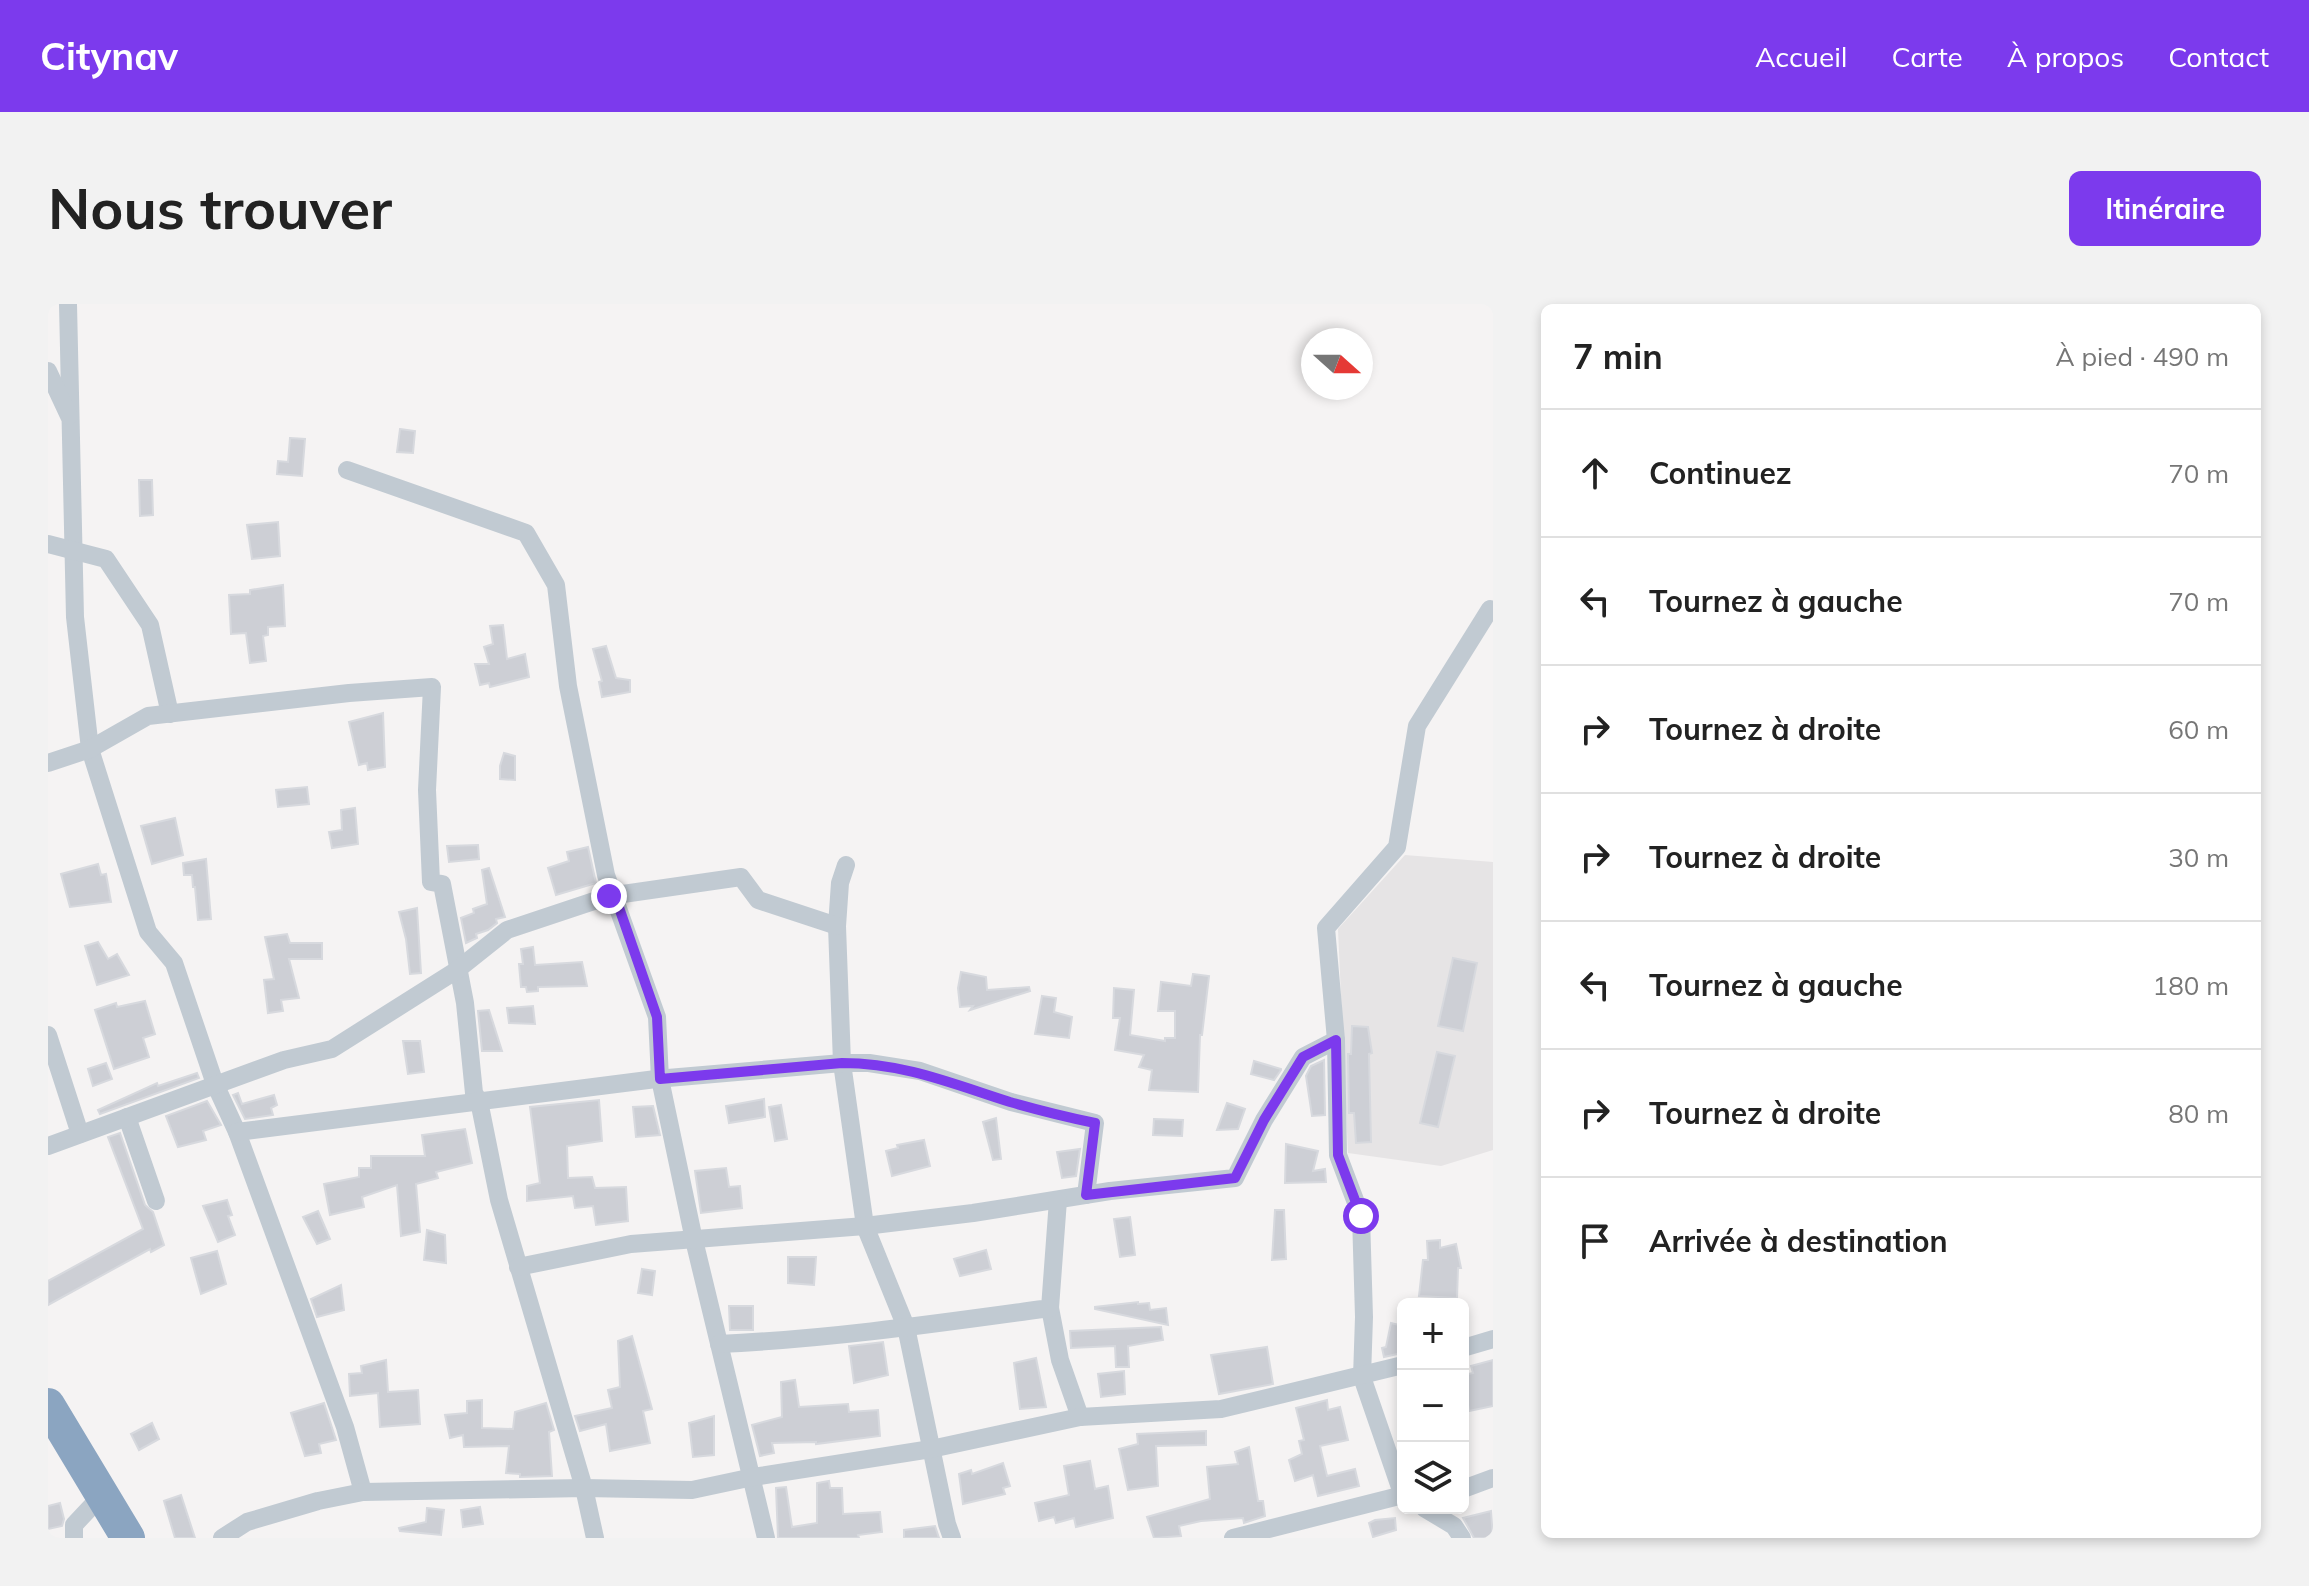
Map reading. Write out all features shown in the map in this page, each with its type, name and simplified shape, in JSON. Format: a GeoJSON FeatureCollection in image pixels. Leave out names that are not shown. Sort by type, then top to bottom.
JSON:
{"type":"FeatureCollection","features":[{"type":"Feature","properties":{"kind":"highway"},"geometry":{"type":"LineString","coordinates":[[48,1405],[128,1538]]}},
{"type":"Feature","properties":{"kind":"street"},"geometry":{"type":"LineString","coordinates":[[68,304],[75,617],[90,749],[148,932],[174,963],[215,1084],[237,1132],[345,1427],[363,1492]]}},
{"type":"Feature","properties":{"kind":"street"},"geometry":{"type":"LineString","coordinates":[[48,371],[72,423]]}},
{"type":"Feature","properties":{"kind":"street"},"geometry":{"type":"LineString","coordinates":[[347,470],[526,533],[556,585],[568,686],[606,875],[657,1017],[660,1079],[694,1240],[766,1538]]}},
{"type":"Feature","properties":{"kind":"street"},"geometry":{"type":"LineString","coordinates":[[48,544],[106,559],[150,625],[170,714]]}},
{"type":"Feature","properties":{"kind":"street"},"geometry":{"type":"LineString","coordinates":[[1397,1478],[1362,1377],[1361,1216],[1338,1155],[1336,1040],[1326,928],[1397,847],[1417,726],[1490,609]]}},
{"type":"Feature","properties":{"kind":"street"},"geometry":{"type":"LineString","coordinates":[[48,763],[90,749],[148,716],[349,693],[432,687],[427,790],[431,882],[442,884],[458,956],[457,970],[465,1003],[474,1093],[479,1101],[499,1200],[584,1488],[595,1538]]}},
{"type":"Feature","properties":{"kind":"street"},"geometry":{"type":"LineString","coordinates":[[846,865],[840,883],[837,926],[842,1063],[865,1226],[906,1327],[952,1538]]}},
{"type":"Feature","properties":{"kind":"street"},"geometry":{"type":"LineString","coordinates":[[48,1146],[284,1060],[332,1049],[457,970],[507,930],[615,896],[741,877],[758,900],[837,926]]}},
{"type":"Feature","properties":{"kind":"street"},"geometry":{"type":"LineString","coordinates":[[48,1035],[80,1134]]}},
{"type":"Feature","properties":{"kind":"street"},"geometry":{"type":"LineString","coordinates":[[518,1267],[631,1244],[865,1226],[1235,1178],[1264,1120],[1303,1057],[1336,1040]]}},
{"type":"Feature","properties":{"kind":"street"},"geometry":{"type":"LineString","coordinates":[[237,1132],[660,1079],[869,1063],[920,1071],[1011,1102],[1095,1123],[1086,1195]]}},
{"type":"Feature","properties":{"kind":"street"},"geometry":{"type":"LineString","coordinates":[[127,1117],[156,1201]]}},
{"type":"Feature","properties":{"kind":"street"},"geometry":{"type":"LineString","coordinates":[[1058,1200],[1050,1308],[1060,1360],[1080,1417]]}},
{"type":"Feature","properties":{"kind":"street"},"geometry":{"type":"LineString","coordinates":[[719,1344],[779,1341],[1050,1308]]}},
{"type":"Feature","properties":{"kind":"street"},"geometry":{"type":"LineString","coordinates":[[1469,1346],[1493,1339]]}},
{"type":"Feature","properties":{"kind":"street"},"geometry":{"type":"LineString","coordinates":[[222,1538],[247,1522],[318,1501],[363,1492],[584,1488],[692,1490],[753,1477],[931,1449],[1080,1417],[1221,1409],[1397,1367]]}},
{"type":"Feature","properties":{"kind":"street"},"geometry":{"type":"LineString","coordinates":[[1469,1487],[1493,1478]]}},
{"type":"Feature","properties":{"kind":"street"},"geometry":{"type":"LineString","coordinates":[[74,1538],[74,1525],[103,1494]]}},
{"type":"Feature","properties":{"kind":"street"},"geometry":{"type":"LineString","coordinates":[[1235,1538],[1397,1497]]}},
{"type":"Feature","properties":{"kind":"street"},"geometry":{"type":"LineString","coordinates":[[1434,1514],[1454,1526],[1462,1538]]}},
{"type":"Feature","properties":{"kind":"shaded area"},"geometry":{"type":"Polygon","coordinates":[[[1405,855],[1493,862],[1493,1150],[1441,1166],[1348,1153],[1338,929],[1405,855]]]}},
{"type":"Feature","properties":{"kind":"building"},"geometry":{"type":"Polygon","coordinates":[[[400,429],[415,431],[413,453],[397,452],[400,429]]]}},
{"type":"Feature","properties":{"kind":"building"},"geometry":{"type":"Polygon","coordinates":[[[290,438],[305,439],[302,476],[277,474],[278,461],[288,462],[290,438]]]}},
{"type":"Feature","properties":{"kind":"building"},"geometry":{"type":"Polygon","coordinates":[[[139,480],[152,480],[153,515],[140,516],[139,480]]]}},
{"type":"Feature","properties":{"kind":"building"},"geometry":{"type":"Polygon","coordinates":[[[278,522],[280,556],[252,559],[247,525],[278,522]]]}},
{"type":"Feature","properties":{"kind":"building"},"geometry":{"type":"Polygon","coordinates":[[[283,585],[285,626],[268,627],[268,635],[263,636],[266,661],[250,663],[246,633],[231,634],[229,595],[250,594],[250,590],[283,585]]]}},
{"type":"Feature","properties":{"kind":"building"},"geometry":{"type":"Polygon","coordinates":[[[503,625],[507,659],[525,654],[529,677],[490,687],[489,683],[480,685],[475,664],[489,664],[484,647],[493,644],[490,626],[503,625]]]}},
{"type":"Feature","properties":{"kind":"building"},"geometry":{"type":"Polygon","coordinates":[[[606,646],[616,678],[630,680],[630,692],[602,697],[599,682],[602,681],[593,649],[606,646]]]}},
{"type":"Feature","properties":{"kind":"building"},"geometry":{"type":"Polygon","coordinates":[[[383,713],[385,767],[368,770],[367,763],[359,765],[349,722],[383,713]]]}},
{"type":"Feature","properties":{"kind":"building"},"geometry":{"type":"Polygon","coordinates":[[[504,753],[515,756],[515,780],[500,779],[504,753]]]}},
{"type":"Feature","properties":{"kind":"building"},"geometry":{"type":"Polygon","coordinates":[[[307,787],[309,804],[278,807],[276,790],[307,787]]]}},
{"type":"Feature","properties":{"kind":"building"},"geometry":{"type":"Polygon","coordinates":[[[355,808],[358,844],[332,848],[329,832],[342,830],[341,810],[355,808]]]}},
{"type":"Feature","properties":{"kind":"building"},"geometry":{"type":"Polygon","coordinates":[[[175,818],[183,855],[152,864],[141,826],[175,818]]]}},
{"type":"Feature","properties":{"kind":"building"},"geometry":{"type":"Polygon","coordinates":[[[478,845],[479,859],[449,862],[447,846],[478,845]]]}},
{"type":"Feature","properties":{"kind":"building"},"geometry":{"type":"Polygon","coordinates":[[[588,847],[596,883],[556,895],[548,868],[569,861],[567,852],[588,847]]]}},
{"type":"Feature","properties":{"kind":"building"},"geometry":{"type":"Polygon","coordinates":[[[206,859],[211,919],[198,920],[192,875],[184,875],[183,863],[206,859]]]}},
{"type":"Feature","properties":{"kind":"building"},"geometry":{"type":"Polygon","coordinates":[[[98,864],[101,875],[106,874],[111,902],[70,907],[61,874],[98,864]]]}},
{"type":"Feature","properties":{"kind":"building"},"geometry":{"type":"Polygon","coordinates":[[[489,868],[505,917],[496,919],[497,923],[466,943],[461,918],[487,904],[482,870],[489,868]]]}},
{"type":"Feature","properties":{"kind":"building"},"geometry":{"type":"Polygon","coordinates":[[[417,908],[421,973],[410,974],[399,912],[417,908]]]}},
{"type":"Feature","properties":{"kind":"building"},"geometry":{"type":"Polygon","coordinates":[[[287,934],[290,943],[322,943],[322,959],[289,959],[299,998],[281,1000],[283,1011],[268,1013],[264,980],[274,979],[265,937],[287,934]]]}},
{"type":"Feature","properties":{"kind":"building"},"geometry":{"type":"Polygon","coordinates":[[[98,942],[108,959],[117,954],[129,975],[97,985],[85,946],[98,942]]]}},
{"type":"Feature","properties":{"kind":"building"},"geometry":{"type":"Polygon","coordinates":[[[533,947],[535,965],[582,962],[587,986],[538,987],[538,991],[527,992],[526,987],[521,987],[521,949],[533,947]]]}},
{"type":"Feature","properties":{"kind":"building"},"geometry":{"type":"Polygon","coordinates":[[[1453,958],[1477,963],[1463,1031],[1438,1026],[1453,958]]]}},
{"type":"Feature","properties":{"kind":"building"},"geometry":{"type":"Polygon","coordinates":[[[961,972],[986,977],[987,990],[1029,987],[1030,991],[970,1010],[973,1006],[960,1007],[958,988],[961,972]]]}},
{"type":"Feature","properties":{"kind":"building"},"geometry":{"type":"Polygon","coordinates":[[[1193,974],[1209,976],[1200,1035],[1198,1092],[1149,1090],[1152,1070],[1139,1067],[1144,1055],[1115,1050],[1120,1018],[1113,1018],[1114,988],[1134,990],[1130,1035],[1165,1041],[1165,1038],[1175,1038],[1175,1011],[1158,1011],[1161,982],[1191,986],[1193,974]]]}},
{"type":"Feature","properties":{"kind":"building"},"geometry":{"type":"Polygon","coordinates":[[[1042,996],[1056,998],[1054,1012],[1072,1017],[1069,1038],[1035,1034],[1042,996]]]}},
{"type":"Feature","properties":{"kind":"building"},"geometry":{"type":"Polygon","coordinates":[[[145,1001],[155,1034],[143,1038],[149,1057],[114,1069],[95,1010],[116,1003],[117,1007],[145,1001]]]}},
{"type":"Feature","properties":{"kind":"building"},"geometry":{"type":"Polygon","coordinates":[[[533,1006],[535,1024],[509,1023],[507,1008],[533,1006]]]}},
{"type":"Feature","properties":{"kind":"building"},"geometry":{"type":"Polygon","coordinates":[[[489,1010],[502,1051],[482,1051],[478,1011],[489,1010]]]}},
{"type":"Feature","properties":{"kind":"building"},"geometry":{"type":"Polygon","coordinates":[[[1352,1026],[1368,1027],[1372,1053],[1369,1054],[1371,1142],[1356,1143],[1354,1113],[1349,1113],[1348,1054],[1351,1054],[1352,1026]]]}},
{"type":"Feature","properties":{"kind":"building"},"geometry":{"type":"Polygon","coordinates":[[[403,1041],[420,1041],[424,1072],[408,1074],[403,1041]]]}},
{"type":"Feature","properties":{"kind":"building"},"geometry":{"type":"Polygon","coordinates":[[[1437,1052],[1455,1056],[1438,1127],[1420,1123],[1437,1052]]]}},
{"type":"Feature","properties":{"kind":"building"},"geometry":{"type":"Polygon","coordinates":[[[1324,1060],[1325,1115],[1312,1116],[1306,1076],[1311,1066],[1324,1060]]]}},
{"type":"Feature","properties":{"kind":"building"},"geometry":{"type":"Polygon","coordinates":[[[1254,1061],[1281,1070],[1274,1080],[1251,1074],[1254,1061]]]}},
{"type":"Feature","properties":{"kind":"building"},"geometry":{"type":"Polygon","coordinates":[[[106,1063],[112,1079],[93,1086],[88,1069],[106,1063]]]}},
{"type":"Feature","properties":{"kind":"building"},"geometry":{"type":"Polygon","coordinates":[[[197,1073],[199,1078],[100,1114],[98,1110],[157,1083],[158,1086],[197,1073]]]}},
{"type":"Feature","properties":{"kind":"building"},"geometry":{"type":"Polygon","coordinates":[[[238,1093],[242,1104],[274,1095],[277,1105],[271,1108],[273,1115],[245,1119],[233,1095],[238,1093]]]}},
{"type":"Feature","properties":{"kind":"building"},"geometry":{"type":"Polygon","coordinates":[[[764,1099],[765,1117],[729,1123],[726,1106],[764,1099]]]}},
{"type":"Feature","properties":{"kind":"building"},"geometry":{"type":"Polygon","coordinates":[[[599,1100],[602,1141],[567,1146],[568,1178],[592,1177],[595,1188],[626,1187],[628,1221],[596,1225],[593,1206],[575,1208],[573,1196],[527,1201],[527,1186],[540,1183],[530,1107],[599,1100]]]}},
{"type":"Feature","properties":{"kind":"building"},"geometry":{"type":"Polygon","coordinates":[[[207,1101],[221,1125],[203,1131],[206,1140],[178,1147],[166,1116],[207,1101]]]}},
{"type":"Feature","properties":{"kind":"building"},"geometry":{"type":"Polygon","coordinates":[[[1227,1103],[1245,1109],[1238,1129],[1217,1130],[1227,1103]]]}},
{"type":"Feature","properties":{"kind":"building"},"geometry":{"type":"Polygon","coordinates":[[[781,1105],[787,1139],[775,1141],[769,1107],[781,1105]]]}},
{"type":"Feature","properties":{"kind":"building"},"geometry":{"type":"Polygon","coordinates":[[[653,1106],[660,1135],[636,1137],[633,1107],[653,1106]]]}},
{"type":"Feature","properties":{"kind":"building"},"geometry":{"type":"Polygon","coordinates":[[[996,1118],[1001,1159],[993,1160],[983,1122],[996,1118]]]}},
{"type":"Feature","properties":{"kind":"building"},"geometry":{"type":"Polygon","coordinates":[[[1154,1119],[1183,1120],[1182,1136],[1153,1135],[1154,1119]]]}},
{"type":"Feature","properties":{"kind":"building"},"geometry":{"type":"Polygon","coordinates":[[[465,1129],[472,1163],[436,1172],[438,1178],[416,1184],[420,1232],[401,1236],[397,1185],[362,1197],[364,1207],[330,1215],[324,1184],[359,1177],[359,1168],[371,1168],[371,1156],[425,1156],[422,1135],[465,1129]]]}},
{"type":"Feature","properties":{"kind":"building"},"geometry":{"type":"Polygon","coordinates":[[[120,1133],[145,1205],[153,1212],[164,1245],[151,1252],[150,1249],[48,1305],[48,1281],[143,1229],[108,1137],[120,1133]]]}},
{"type":"Feature","properties":{"kind":"building"},"geometry":{"type":"Polygon","coordinates":[[[924,1140],[930,1166],[892,1176],[886,1151],[898,1148],[897,1145],[924,1140]]]}},
{"type":"Feature","properties":{"kind":"building"},"geometry":{"type":"Polygon","coordinates":[[[1286,1144],[1318,1151],[1313,1171],[1325,1169],[1326,1182],[1285,1183],[1286,1144]]]}},
{"type":"Feature","properties":{"kind":"building"},"geometry":{"type":"Polygon","coordinates":[[[1080,1149],[1076,1176],[1062,1178],[1057,1152],[1080,1149]]]}},
{"type":"Feature","properties":{"kind":"building"},"geometry":{"type":"Polygon","coordinates":[[[726,1168],[729,1187],[740,1186],[742,1208],[701,1213],[695,1171],[726,1168]]]}},
{"type":"Feature","properties":{"kind":"building"},"geometry":{"type":"Polygon","coordinates":[[[227,1200],[232,1215],[228,1216],[235,1235],[218,1242],[203,1206],[227,1200]]]}},
{"type":"Feature","properties":{"kind":"building"},"geometry":{"type":"Polygon","coordinates":[[[1275,1210],[1284,1210],[1286,1259],[1272,1260],[1275,1210]]]}},
{"type":"Feature","properties":{"kind":"building"},"geometry":{"type":"Polygon","coordinates":[[[318,1211],[330,1239],[317,1244],[303,1217],[318,1211]]]}},
{"type":"Feature","properties":{"kind":"building"},"geometry":{"type":"Polygon","coordinates":[[[1130,1217],[1135,1255],[1120,1257],[1114,1219],[1130,1217]]]}},
{"type":"Feature","properties":{"kind":"building"},"geometry":{"type":"Polygon","coordinates":[[[427,1230],[445,1235],[446,1263],[424,1260],[427,1230]]]}},
{"type":"Feature","properties":{"kind":"building"},"geometry":{"type":"Polygon","coordinates":[[[1440,1240],[1440,1248],[1456,1244],[1461,1268],[1458,1268],[1457,1298],[1419,1296],[1423,1260],[1428,1260],[1427,1241],[1440,1240]]]}},
{"type":"Feature","properties":{"kind":"building"},"geometry":{"type":"Polygon","coordinates":[[[986,1250],[991,1269],[960,1276],[954,1259],[986,1250]]]}},
{"type":"Feature","properties":{"kind":"building"},"geometry":{"type":"Polygon","coordinates":[[[217,1251],[226,1284],[201,1294],[191,1258],[217,1251]]]}},
{"type":"Feature","properties":{"kind":"building"},"geometry":{"type":"Polygon","coordinates":[[[788,1257],[816,1257],[814,1285],[788,1283],[788,1257]]]}},
{"type":"Feature","properties":{"kind":"building"},"geometry":{"type":"Polygon","coordinates":[[[642,1269],[655,1271],[652,1295],[638,1293],[642,1269]]]}},
{"type":"Feature","properties":{"kind":"building"},"geometry":{"type":"Polygon","coordinates":[[[341,1285],[344,1310],[317,1317],[311,1299],[341,1285]]]}},
{"type":"Feature","properties":{"kind":"building"},"geometry":{"type":"Polygon","coordinates":[[[1149,1303],[1150,1310],[1166,1308],[1168,1325],[1095,1309],[1095,1307],[1149,1303]]]}},
{"type":"Feature","properties":{"kind":"building"},"geometry":{"type":"Polygon","coordinates":[[[729,1306],[753,1306],[753,1330],[730,1330],[729,1306]]]}},
{"type":"Feature","properties":{"kind":"building"},"geometry":{"type":"Polygon","coordinates":[[[1391,1323],[1397,1324],[1397,1354],[1384,1357],[1382,1348],[1386,1347],[1391,1323]]]}},
{"type":"Feature","properties":{"kind":"building"},"geometry":{"type":"Polygon","coordinates":[[[1161,1327],[1163,1340],[1128,1346],[1129,1367],[1116,1367],[1115,1346],[1071,1348],[1070,1331],[1161,1327]]]}},
{"type":"Feature","properties":{"kind":"building"},"geometry":{"type":"Polygon","coordinates":[[[632,1336],[652,1409],[643,1411],[650,1443],[610,1451],[606,1424],[580,1431],[575,1416],[612,1408],[608,1390],[620,1387],[618,1341],[632,1336]]]}},
{"type":"Feature","properties":{"kind":"building"},"geometry":{"type":"Polygon","coordinates":[[[883,1342],[888,1375],[854,1383],[849,1346],[883,1342]]]}},
{"type":"Feature","properties":{"kind":"building"},"geometry":{"type":"Polygon","coordinates":[[[1267,1347],[1273,1384],[1219,1394],[1211,1355],[1267,1347]]]}},
{"type":"Feature","properties":{"kind":"building"},"geometry":{"type":"Polygon","coordinates":[[[1036,1358],[1046,1407],[1020,1409],[1014,1363],[1036,1358]]]}},
{"type":"Feature","properties":{"kind":"building"},"geometry":{"type":"Polygon","coordinates":[[[386,1360],[388,1392],[418,1390],[420,1424],[380,1427],[378,1393],[350,1396],[349,1374],[362,1373],[361,1366],[386,1360]]]}},
{"type":"Feature","properties":{"kind":"building"},"geometry":{"type":"Polygon","coordinates":[[[1493,1360],[1493,1406],[1469,1411],[1471,1366],[1493,1360]]]}},
{"type":"Feature","properties":{"kind":"building"},"geometry":{"type":"Polygon","coordinates":[[[1124,1371],[1125,1394],[1101,1397],[1098,1374],[1124,1371]]]}},
{"type":"Feature","properties":{"kind":"building"},"geometry":{"type":"Polygon","coordinates":[[[795,1380],[799,1407],[848,1404],[849,1412],[878,1410],[880,1436],[816,1444],[772,1443],[774,1453],[760,1456],[752,1425],[782,1417],[781,1382],[795,1380]]]}},
{"type":"Feature","properties":{"kind":"building"},"geometry":{"type":"Polygon","coordinates":[[[482,1400],[482,1428],[513,1429],[515,1412],[546,1403],[554,1430],[549,1432],[552,1476],[520,1477],[520,1474],[506,1473],[509,1446],[464,1447],[463,1435],[450,1438],[445,1415],[467,1413],[467,1401],[482,1400]]]}},
{"type":"Feature","properties":{"kind":"building"},"geometry":{"type":"Polygon","coordinates":[[[1327,1400],[1328,1410],[1340,1407],[1348,1440],[1320,1446],[1327,1476],[1355,1469],[1359,1486],[1318,1496],[1313,1475],[1295,1481],[1289,1460],[1302,1454],[1299,1441],[1304,1440],[1296,1408],[1327,1400]]]}},
{"type":"Feature","properties":{"kind":"building"},"geometry":{"type":"Polygon","coordinates":[[[324,1403],[336,1440],[319,1444],[321,1453],[305,1456],[291,1413],[324,1403]]]}},
{"type":"Feature","properties":{"kind":"building"},"geometry":{"type":"Polygon","coordinates":[[[714,1416],[714,1455],[693,1457],[689,1423],[714,1416]]]}},
{"type":"Feature","properties":{"kind":"building"},"geometry":{"type":"Polygon","coordinates":[[[152,1423],[159,1439],[139,1450],[131,1434],[152,1423]]]}},
{"type":"Feature","properties":{"kind":"building"},"geometry":{"type":"Polygon","coordinates":[[[1206,1431],[1206,1445],[1156,1446],[1158,1486],[1128,1490],[1119,1449],[1138,1444],[1137,1434],[1206,1431]]]}},
{"type":"Feature","properties":{"kind":"building"},"geometry":{"type":"Polygon","coordinates":[[[1249,1447],[1258,1501],[1263,1501],[1265,1516],[1244,1523],[1243,1518],[1201,1521],[1179,1526],[1181,1536],[1154,1538],[1147,1517],[1210,1499],[1207,1467],[1238,1464],[1235,1452],[1249,1447]]]}},
{"type":"Feature","properties":{"kind":"building"},"geometry":{"type":"Polygon","coordinates":[[[1090,1461],[1095,1489],[1108,1486],[1113,1518],[1076,1527],[1074,1518],[1056,1523],[1054,1517],[1039,1521],[1035,1503],[1069,1495],[1064,1466],[1090,1461]]]}},
{"type":"Feature","properties":{"kind":"building"},"geometry":{"type":"Polygon","coordinates":[[[1003,1463],[1010,1486],[1003,1488],[1005,1494],[963,1504],[959,1474],[971,1470],[972,1474],[1003,1463]]]}},
{"type":"Feature","properties":{"kind":"building"},"geometry":{"type":"Polygon","coordinates":[[[829,1481],[830,1488],[842,1488],[843,1514],[880,1512],[882,1532],[858,1535],[859,1538],[778,1538],[776,1488],[786,1487],[792,1527],[817,1523],[817,1483],[829,1481]]]}},
{"type":"Feature","properties":{"kind":"building"},"geometry":{"type":"Polygon","coordinates":[[[181,1495],[195,1538],[175,1538],[164,1501],[181,1495]]]}},
{"type":"Feature","properties":{"kind":"building"},"geometry":{"type":"Polygon","coordinates":[[[60,1503],[64,1519],[62,1526],[48,1529],[48,1506],[60,1503]]]}},
{"type":"Feature","properties":{"kind":"building"},"geometry":{"type":"Polygon","coordinates":[[[480,1507],[483,1524],[463,1527],[461,1510],[480,1507]]]}},
{"type":"Feature","properties":{"kind":"building"},"geometry":{"type":"Polygon","coordinates":[[[427,1508],[444,1510],[441,1535],[400,1531],[399,1528],[426,1522],[427,1508]]]}},
{"type":"Feature","properties":{"kind":"building"},"geometry":{"type":"Polygon","coordinates":[[[1491,1511],[1493,1538],[1474,1538],[1463,1518],[1491,1511]]]}},
{"type":"Feature","properties":{"kind":"building"},"geometry":{"type":"Polygon","coordinates":[[[1395,1518],[1396,1530],[1373,1537],[1369,1523],[1395,1518]]]}},
{"type":"Feature","properties":{"kind":"building"},"geometry":{"type":"Polygon","coordinates":[[[935,1526],[939,1538],[904,1538],[904,1530],[935,1526]]]}},
{"type":"Feature","properties":{"kind":"route"},"geometry":{"type":"LineString","coordinates":[[609,896],[615,896],[657,1017],[660,1079],[842,1063],[869,1063],[920,1071],[1011,1102],[1095,1123],[1086,1195],[1235,1178],[1264,1120],[1303,1057],[1336,1040],[1338,1155],[1361,1216]]}}]}
